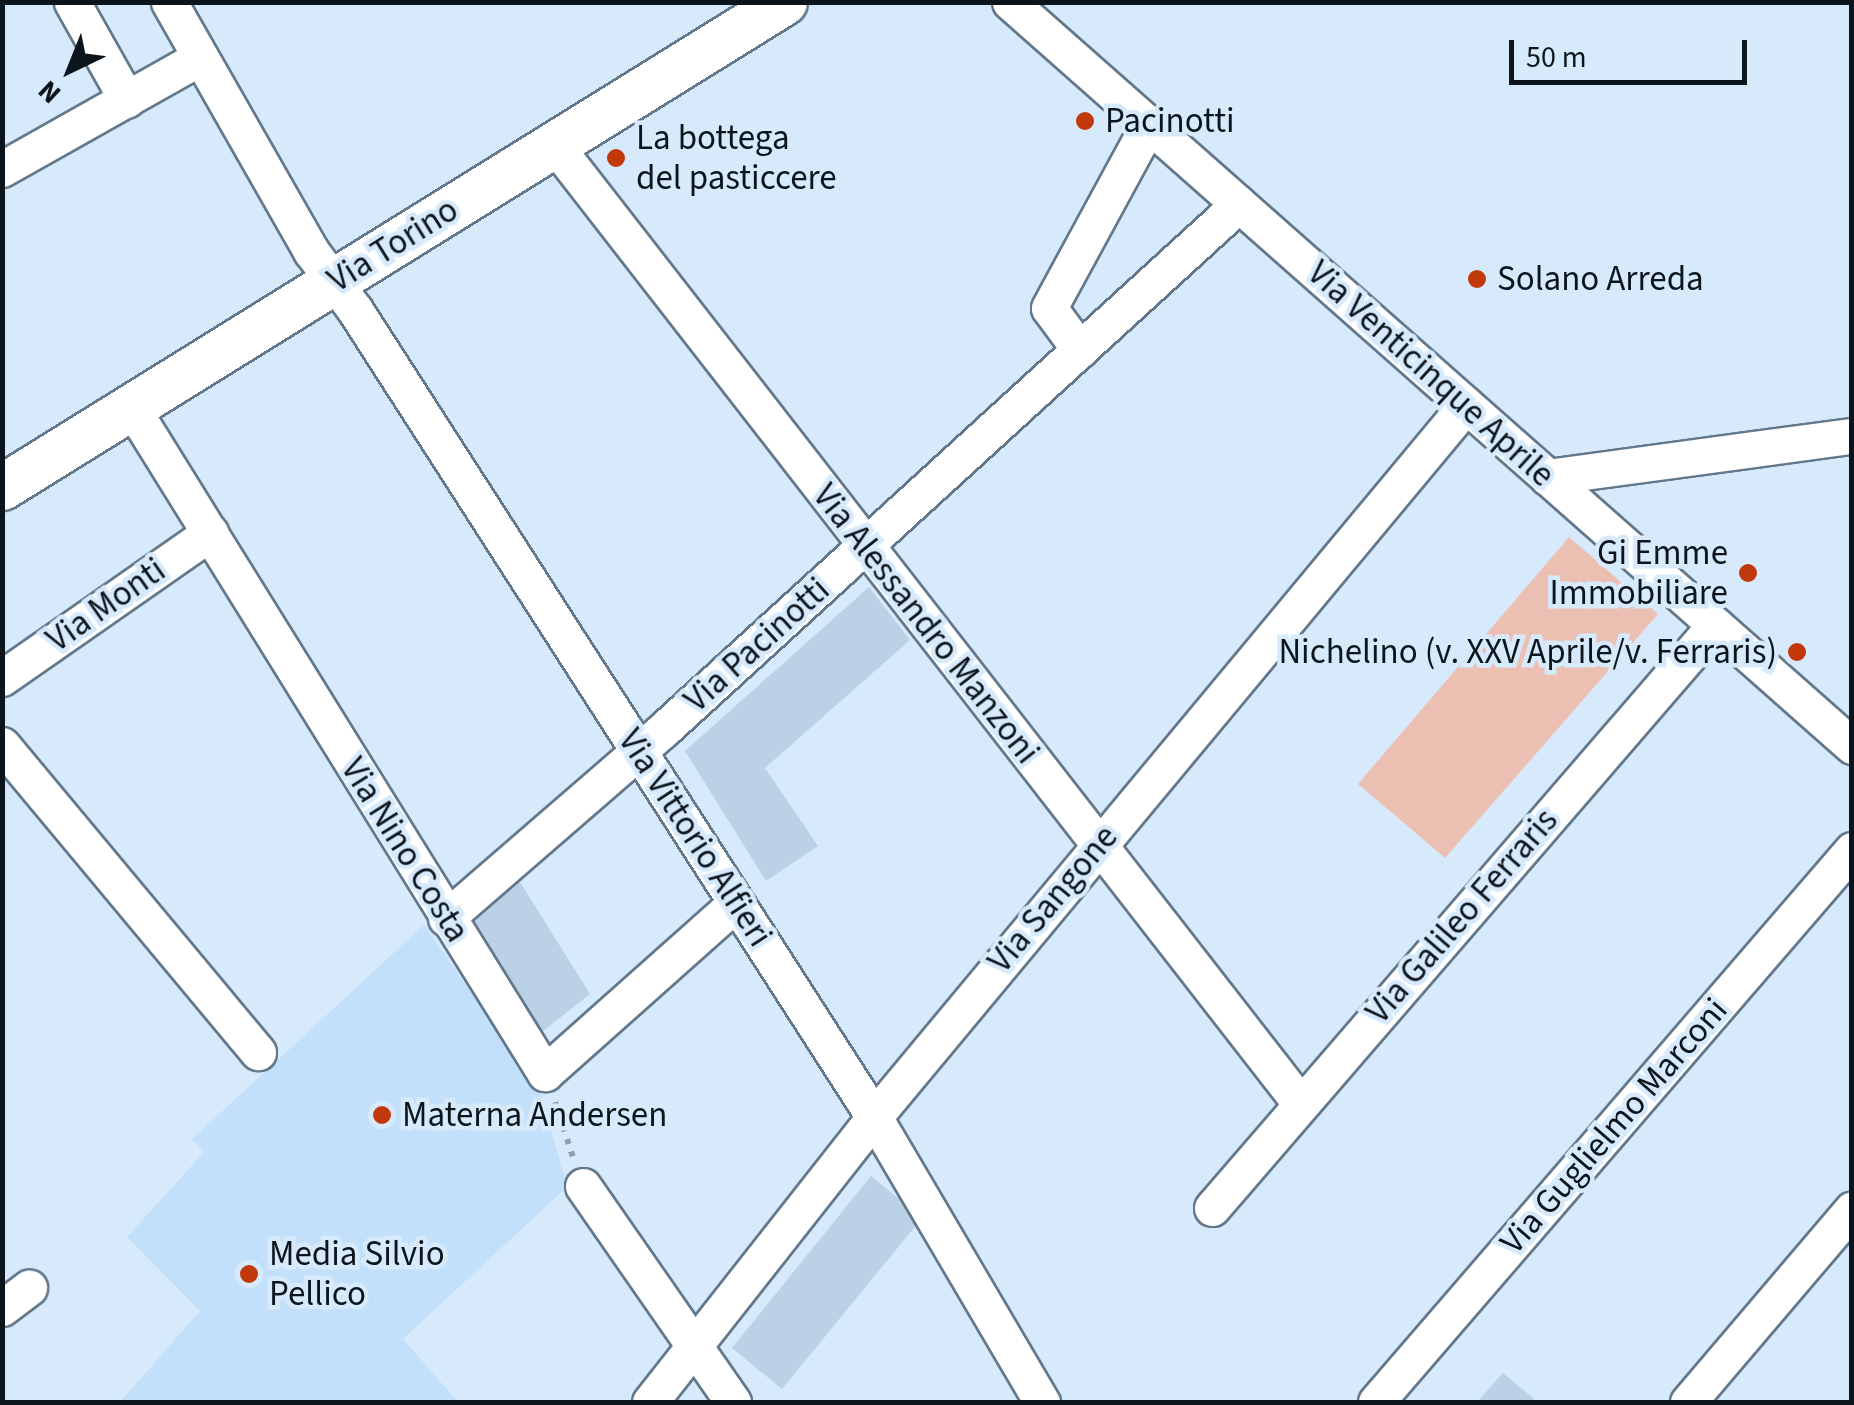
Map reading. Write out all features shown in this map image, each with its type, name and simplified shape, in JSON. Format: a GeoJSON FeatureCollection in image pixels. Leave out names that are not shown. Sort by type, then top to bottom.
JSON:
{"type":"FeatureCollection","features":[{"type":"Feature","properties":{"kind":"main road","name":"Via Torino"},"geometry":{"type":"LineString","coordinates":[[2,487],[784,2]]}},
{"type":"Feature","properties":{"kind":"street"},"geometry":{"type":"LineString","coordinates":[[72,2],[127,100]]}},
{"type":"Feature","properties":{"kind":"street","name":"Via Vittorio Alfieri"},"geometry":{"type":"LineString","coordinates":[[169,2],[311,251],[638,748],[874,1117],[1042,1402]]}},
{"type":"Feature","properties":{"kind":"street","name":"Via Venticinque Aprile"},"geometry":{"type":"LineString","coordinates":[[1010,2],[1852,746]]}},
{"type":"Feature","properties":{"kind":"street"},"geometry":{"type":"LineString","coordinates":[[2,169],[199,58]]}},
{"type":"Feature","properties":{"kind":"street"},"geometry":{"type":"LineString","coordinates":[[1080,350],[1049,308],[1149,124]]}},
{"type":"Feature","properties":{"kind":"street","name":"Via Alessandro Manzoni"},"geometry":{"type":"LineString","coordinates":[[554,144],[1300,1103]]}},
{"type":"Feature","properties":{"kind":"street","name":"Via Pacinotti"},"geometry":{"type":"LineString","coordinates":[[446,918],[865,548],[1240,204]]}},
{"type":"Feature","properties":{"kind":"street","name":"Via Sangone"},"geometry":{"type":"LineString","coordinates":[[650,1402],[874,1117],[1466,404]]}},
{"type":"Feature","properties":{"kind":"street","name":"Via Nino Costa"},"geometry":{"type":"LineString","coordinates":[[132,408],[544,1073]]}},
{"type":"Feature","properties":{"kind":"street"},"geometry":{"type":"LineString","coordinates":[[1548,477],[1852,436]]}},
{"type":"Feature","properties":{"kind":"street","name":"Via Monti"},"geometry":{"type":"LineString","coordinates":[[2,678],[210,533]]}},
{"type":"Feature","properties":{"kind":"street","name":"Via Galileo Ferraris"},"geometry":{"type":"LineString","coordinates":[[1212,1208],[1714,624]]}},
{"type":"Feature","properties":{"kind":"street"},"geometry":{"type":"LineString","coordinates":[[2,745],[258,1052]]}},
{"type":"Feature","properties":{"kind":"street","name":"Via Guglielmo Marconi"},"geometry":{"type":"LineString","coordinates":[[1376,1402],[1852,850]]}},
{"type":"Feature","properties":{"kind":"street"},"geometry":{"type":"LineString","coordinates":[[544,1073],[736,903]]}},
{"type":"Feature","properties":{"kind":"street"},"geometry":{"type":"LineString","coordinates":[[583,1186],[733,1402]]}},
{"type":"Feature","properties":{"kind":"street"},"geometry":{"type":"LineString","coordinates":[[1688,1402],[1852,1209]]}},
{"type":"Feature","properties":{"kind":"path"},"geometry":{"type":"LineString","coordinates":[[544,1073],[583,1186]]}},
{"type":"Feature","properties":{"kind":"shaded area"},"geometry":{"type":"Polygon","coordinates":[[[1569,537],[1658,614],[1445,858],[1358,784],[1569,537]]]}},
{"type":"Feature","properties":{"kind":"shaded area","name":"Materna Andersen"},"geometry":{"type":"Polygon","coordinates":[[[424,925],[541,1092],[567,1187],[403,1339],[458,1402],[120,1402],[200,1311],[127,1237],[204,1152],[192,1139],[424,925]]]}},
{"type":"Feature","properties":{"kind":"building"},"geometry":{"type":"Polygon","coordinates":[[[869,587],[910,640],[765,768],[818,846],[766,881],[685,751],[869,587]]]}},
{"type":"Feature","properties":{"kind":"building"},"geometry":{"type":"Polygon","coordinates":[[[520,882],[590,994],[542,1032],[473,920],[520,882]]]}},
{"type":"Feature","properties":{"kind":"building"},"geometry":{"type":"Polygon","coordinates":[[[871,1176],[922,1218],[782,1389],[732,1348],[871,1176]]]}},
{"type":"Feature","properties":{"kind":"building"},"geometry":{"type":"Polygon","coordinates":[[[1503,1373],[1538,1402],[1477,1402],[1503,1373]]]}},
{"type":"Feature","properties":{"kind":"place","name":"Pacinotti"},"geometry":{"type":"Point","coordinates":[1085,121]}},
{"type":"Feature","properties":{"kind":"place","name":"La bottega del pasticcere"},"geometry":{"type":"Point","coordinates":[616,158]}},
{"type":"Feature","properties":{"kind":"place","name":"Solano Arreda"},"geometry":{"type":"Point","coordinates":[1477,279]}},
{"type":"Feature","properties":{"kind":"place","name":"Gi Emme Immobiliare"},"geometry":{"type":"Point","coordinates":[1748,573]}},
{"type":"Feature","properties":{"kind":"place","name":"Nichelino (v. XXV Aprile/v. Ferraris)"},"geometry":{"type":"Point","coordinates":[1797,652]}},
{"type":"Feature","properties":{"kind":"place","name":"Materna Andersen"},"geometry":{"type":"Point","coordinates":[382,1115]}},
{"type":"Feature","properties":{"kind":"place","name":"Media Silvio Pellico"},"geometry":{"type":"Point","coordinates":[249,1274]}}]}
